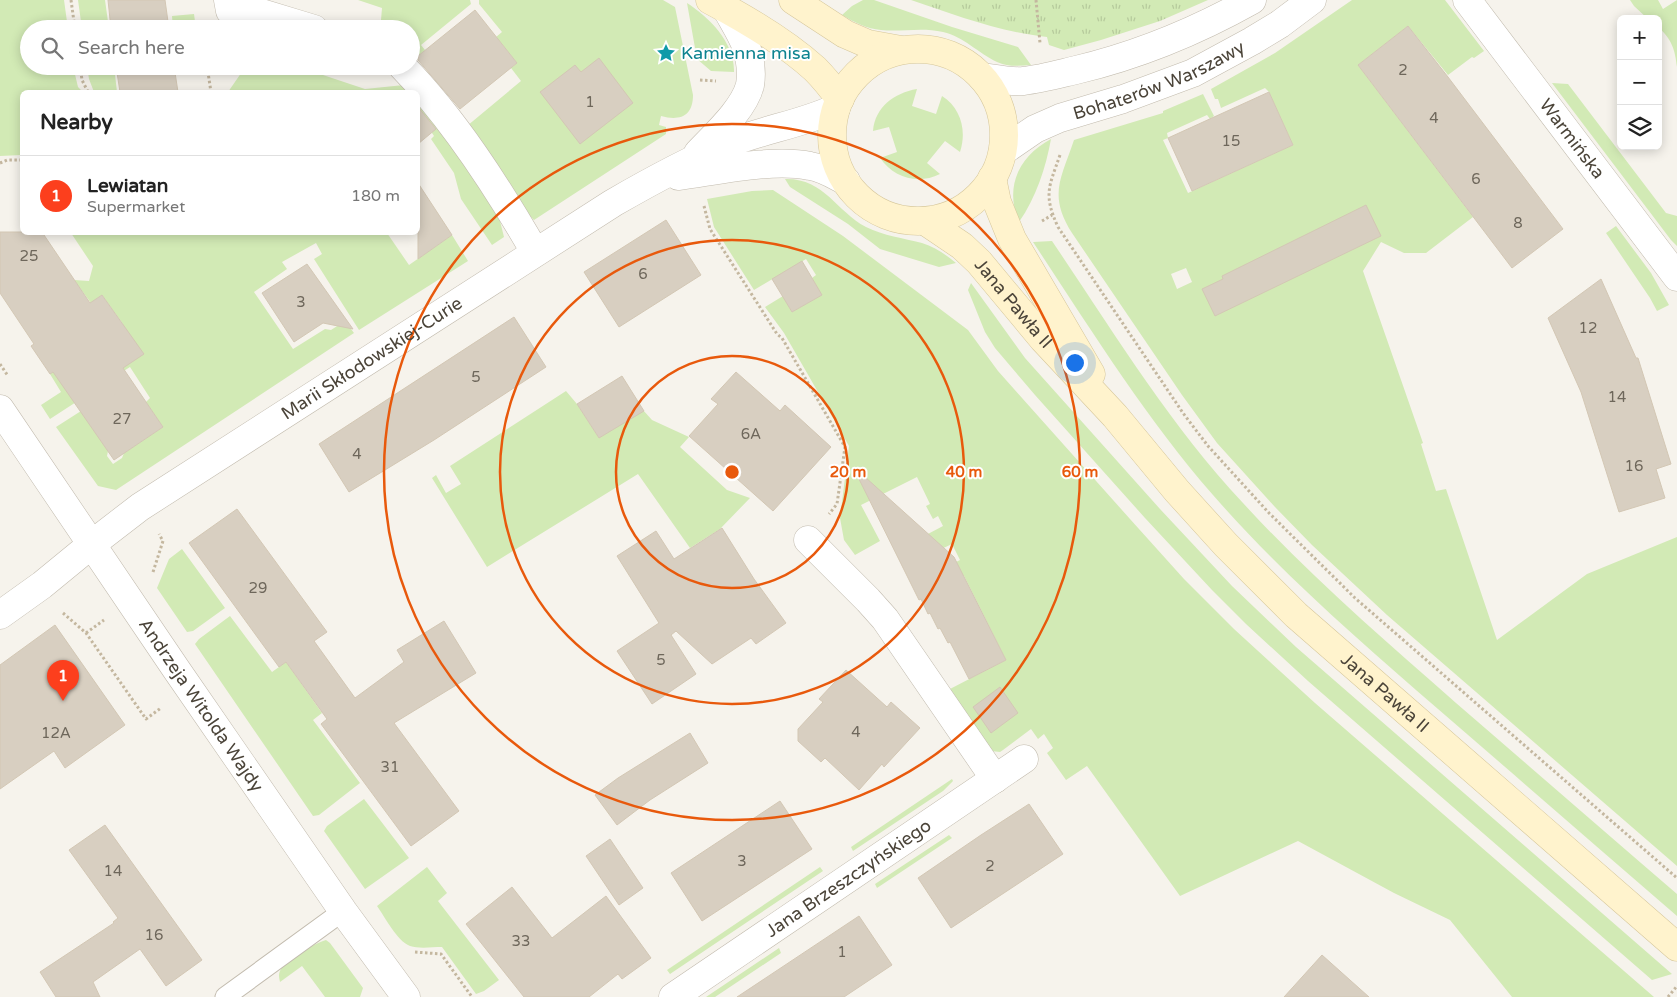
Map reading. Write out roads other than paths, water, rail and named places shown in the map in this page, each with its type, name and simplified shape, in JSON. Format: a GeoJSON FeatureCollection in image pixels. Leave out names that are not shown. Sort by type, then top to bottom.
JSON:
{"type":"FeatureCollection","features":[{"type":"Feature","properties":{"kind":"main road"},"geometry":{"type":"LineString","coordinates":[[793,0],[845,34],[868,44],[901,50],[927,49],[945,53],[961,60],[982,77],[993,93],[1001,112],[1004,132],[998,168],[982,192],[964,208],[949,215],[925,221],[898,218],[880,212],[864,202],[846,181],[837,164],[832,146],[832,126],[838,103],[855,76],[868,64],[901,50]]}},
{"type":"Feature","properties":{"kind":"main road"},"geometry":{"type":"LineString","coordinates":[[718,4],[762,30],[815,69],[838,103]]}},
{"type":"Feature","properties":{"kind":"main road","name":"Jana Pawła II"},"geometry":{"type":"LineString","coordinates":[[992,178],[998,202],[1012,239],[1115,416]]}},
{"type":"Feature","properties":{"kind":"main road","name":"Jana Pawła II"},"geometry":{"type":"LineString","coordinates":[[925,221],[962,246],[979,262],[1043,339],[1115,416],[1183,498],[1232,551],[1296,615],[1677,947]]}},
{"type":"Feature","properties":{"kind":"street"},"geometry":{"type":"LineString","coordinates":[[228,0],[230,11],[258,12],[284,20]]}},
{"type":"Feature","properties":{"kind":"street","name":"Bohaterów Warszawy"},"geometry":{"type":"LineString","coordinates":[[982,77],[1006,81],[1024,81],[1142,52],[1223,16],[1252,0]]}},
{"type":"Feature","properties":{"kind":"street","name":"Bohaterów Warszawy"},"geometry":{"type":"LineString","coordinates":[[1002,151],[1035,129],[1060,118],[1123,99],[1193,73],[1266,33],[1312,0]]}},
{"type":"Feature","properties":{"kind":"street","name":"Warmińska"},"geometry":{"type":"LineString","coordinates":[[1467,0],[1677,277]]}},
{"type":"Feature","properties":{"kind":"street"},"geometry":{"type":"LineString","coordinates":[[688,163],[736,111],[747,94],[750,83],[750,63],[746,45],[718,4]]}},
{"type":"Feature","properties":{"kind":"street"},"geometry":{"type":"LineString","coordinates":[[411,75],[428,93],[493,184],[535,252]]}},
{"type":"Feature","properties":{"kind":"street","name":"Marii Skłodowskiej-Curie"},"geometry":{"type":"LineString","coordinates":[[0,614],[42,585],[140,507],[613,203],[688,163],[740,140],[809,119],[838,103]]}},
{"type":"Feature","properties":{"kind":"street","name":"Marii Skłodowskiej-Curie"},"geometry":{"type":"LineString","coordinates":[[657,180],[771,164],[797,164],[812,166],[846,181]]}},
{"type":"Feature","properties":{"kind":"street","name":"Andrzeja Witolda Wajdy"},"geometry":{"type":"LineString","coordinates":[[0,409],[343,911],[406,997]]}},
{"type":"Feature","properties":{"kind":"street"},"geometry":{"type":"LineString","coordinates":[[808,540],[886,620],[995,779]]}},
{"type":"Feature","properties":{"kind":"street","name":"Jana Brzeszczyńskiego"},"geometry":{"type":"LineString","coordinates":[[673,997],[1024,759]]}},
{"type":"Feature","properties":{"kind":"lane"},"geometry":{"type":"LineString","coordinates":[[225,997],[343,911]]}},
{"type":"Feature","properties":{"kind":"place","name":"Kamienna misa"},"geometry":{"type":"Point","coordinates":[666,53]}},
{"type":"Feature","properties":{"kind":"place","name":"Lewiatan"},"geometry":{"type":"Point","coordinates":[63,701]}}]}
